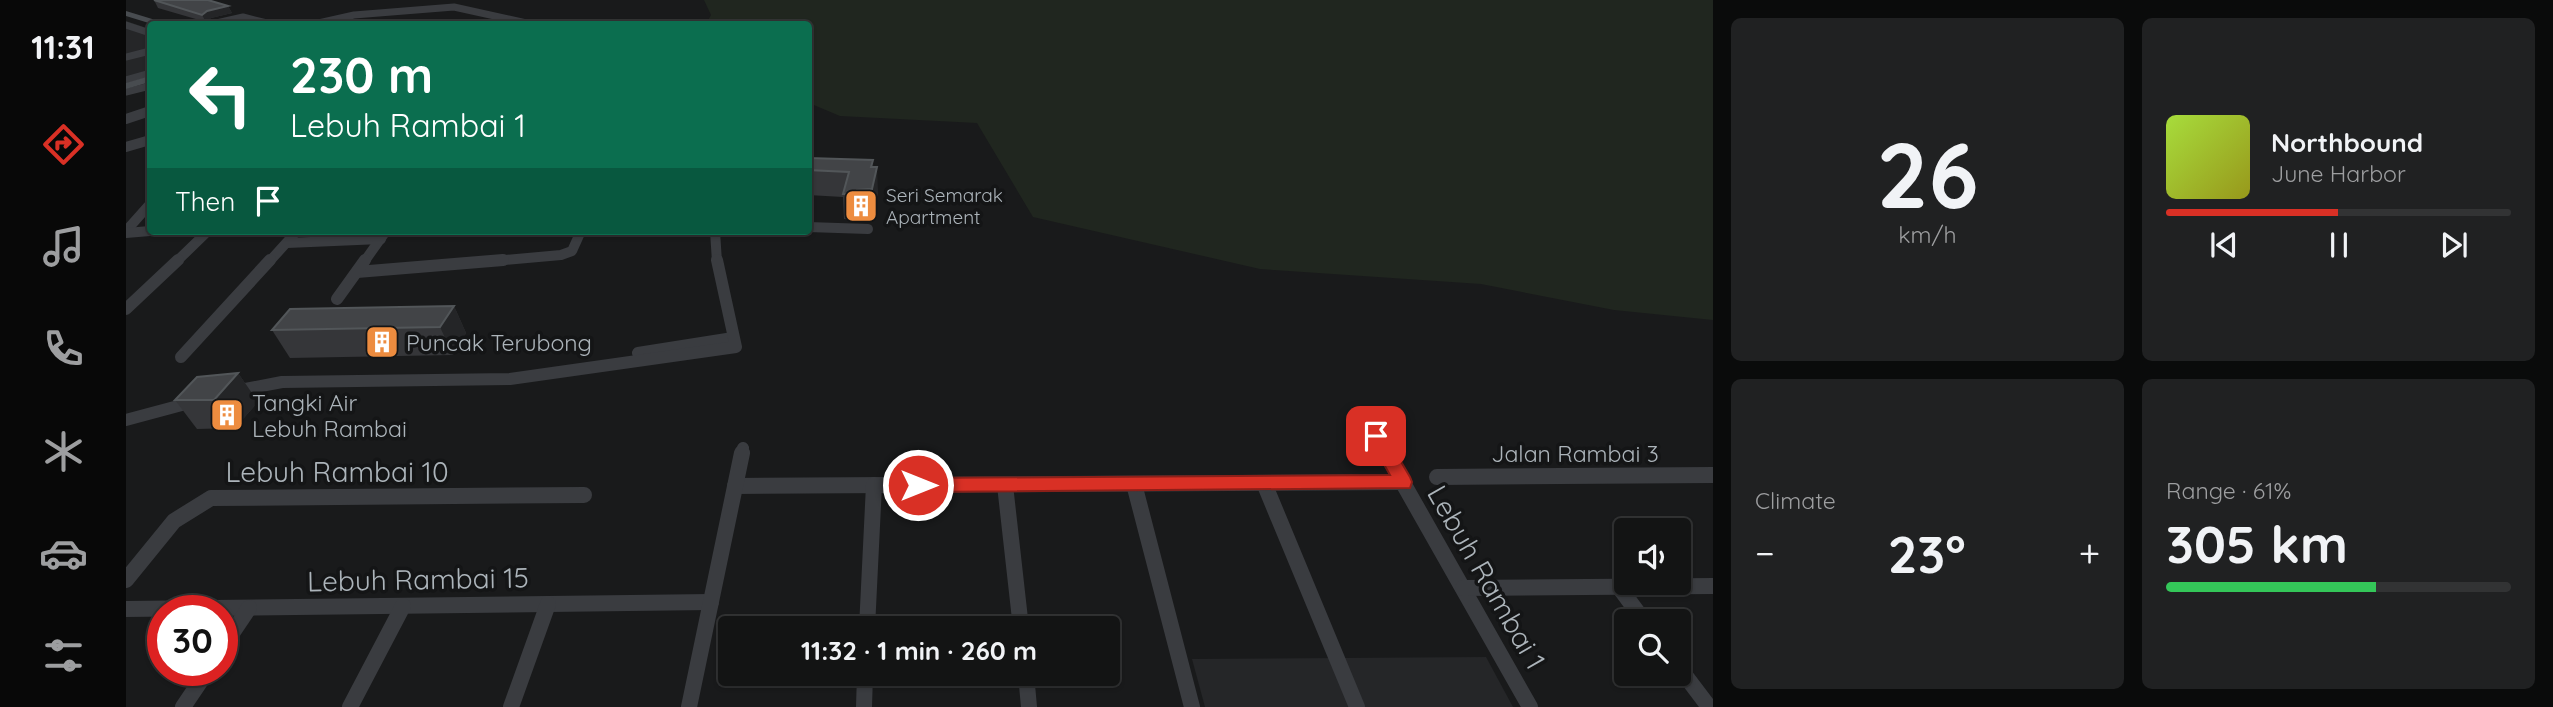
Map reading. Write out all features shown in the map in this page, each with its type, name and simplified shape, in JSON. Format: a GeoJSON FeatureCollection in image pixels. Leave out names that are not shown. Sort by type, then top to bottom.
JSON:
{"type":"FeatureCollection","features":[{"type":"Feature","properties":{"kind":"main road"},"geometry":{"type":"LineString","coordinates":[[126,13],[150,21]]}},
{"type":"Feature","properties":{"kind":"main road"},"geometry":{"type":"LineString","coordinates":[[126,86],[147,80]]}},
{"type":"Feature","properties":{"kind":"street"},"geometry":{"type":"LineString","coordinates":[[327,21],[354,15],[446,7],[470,8],[519,21]]}},
{"type":"Feature","properties":{"kind":"street"},"geometry":{"type":"LineString","coordinates":[[224,21],[243,16],[260,21]]}},
{"type":"Feature","properties":{"kind":"street"},"geometry":{"type":"LineString","coordinates":[[126,25],[147,32]]}},
{"type":"Feature","properties":{"kind":"street"},"geometry":{"type":"LineString","coordinates":[[126,57],[147,52]]}},
{"type":"Feature","properties":{"kind":"street"},"geometry":{"type":"LineString","coordinates":[[126,80],[147,74]]}},
{"type":"Feature","properties":{"kind":"street"},"geometry":{"type":"LineString","coordinates":[[126,92],[147,87]]}},
{"type":"Feature","properties":{"kind":"street"},"geometry":{"type":"LineString","coordinates":[[126,119],[147,114]]}},
{"type":"Feature","properties":{"kind":"street"},"geometry":{"type":"LineString","coordinates":[[126,148],[147,141]]}},
{"type":"Feature","properties":{"kind":"street"},"geometry":{"type":"LineString","coordinates":[[126,232],[147,208]]}},
{"type":"Feature","properties":{"kind":"street"},"geometry":{"type":"LineString","coordinates":[[812,227],[868,229]]}},
{"type":"Feature","properties":{"kind":"street"},"geometry":{"type":"LineString","coordinates":[[126,232],[147,231]]}},
{"type":"Feature","properties":{"kind":"street"},"geometry":{"type":"LineString","coordinates":[[126,309],[204,235]]}},
{"type":"Feature","properties":{"kind":"street"},"geometry":{"type":"LineString","coordinates":[[181,357],[294,235]]}},
{"type":"Feature","properties":{"kind":"street"},"geometry":{"type":"LineString","coordinates":[[287,243],[383,235]]}},
{"type":"Feature","properties":{"kind":"street"},"geometry":{"type":"LineString","coordinates":[[337,299],[383,235]]}},
{"type":"Feature","properties":{"kind":"street"},"geometry":{"type":"LineString","coordinates":[[357,272],[561,255],[572,251],[579,235]]}},
{"type":"Feature","properties":{"kind":"street"},"geometry":{"type":"LineString","coordinates":[[126,412],[214,393],[282,383],[549,375],[734,343],[714,246],[715,235]]}},
{"type":"Feature","properties":{"kind":"street"},"geometry":{"type":"LineString","coordinates":[[126,420],[214,393]]}},
{"type":"Feature","properties":{"kind":"street","name":"Lebuh Rambai 1"},"geometry":{"type":"LineString","coordinates":[[1376,436],[1530,707]]}},
{"type":"Feature","properties":{"kind":"street"},"geometry":{"type":"LineString","coordinates":[[689,707],[743,448]]}},
{"type":"Feature","properties":{"kind":"street","name":"Jalan Rambai 3"},"geometry":{"type":"LineString","coordinates":[[1437,477],[1713,475]]}},
{"type":"Feature","properties":{"kind":"street"},"geometry":{"type":"LineString","coordinates":[[735,486],[1403,482]]}},
{"type":"Feature","properties":{"kind":"street"},"geometry":{"type":"LineString","coordinates":[[1264,483],[1357,707]]}},
{"type":"Feature","properties":{"kind":"street"},"geometry":{"type":"LineString","coordinates":[[1134,484],[1192,707]]}},
{"type":"Feature","properties":{"kind":"street"},"geometry":{"type":"LineString","coordinates":[[868,616],[874,485]]}},
{"type":"Feature","properties":{"kind":"street"},"geometry":{"type":"LineString","coordinates":[[1004,485],[1020,616]]}},
{"type":"Feature","properties":{"kind":"street","name":"Lebuh Rambai 10"},"geometry":{"type":"LineString","coordinates":[[126,580],[175,520],[197,503],[211,498],[584,495]]}},
{"type":"Feature","properties":{"kind":"street"},"geometry":{"type":"LineString","coordinates":[[1691,586],[1713,586]]}},
{"type":"Feature","properties":{"kind":"street"},"geometry":{"type":"LineString","coordinates":[[1463,589],[1614,587]]}},
{"type":"Feature","properties":{"kind":"street","name":"Lebuh Rambai 15"},"geometry":{"type":"LineString","coordinates":[[126,610],[710,602]]}},
{"type":"Feature","properties":{"kind":"street"},"geometry":{"type":"LineString","coordinates":[[511,707],[548,604]]}},
{"type":"Feature","properties":{"kind":"street"},"geometry":{"type":"LineString","coordinates":[[350,707],[403,606]]}},
{"type":"Feature","properties":{"kind":"street"},"geometry":{"type":"LineString","coordinates":[[238,624],[249,608]]}},
{"type":"Feature","properties":{"kind":"street"},"geometry":{"type":"LineString","coordinates":[[1691,683],[1709,707]]}},
{"type":"Feature","properties":{"kind":"street"},"geometry":{"type":"LineString","coordinates":[[183,707],[197,686]]}},
{"type":"Feature","properties":{"kind":"street"},"geometry":{"type":"LineString","coordinates":[[864,707],[865,686]]}},
{"type":"Feature","properties":{"kind":"street"},"geometry":{"type":"LineString","coordinates":[[1027,686],[1029,707]]}},
{"type":"Feature","properties":{"kind":"shaded area"},"geometry":{"type":"Polygon","coordinates":[[[704,0],[1713,0],[1713,320],[1614,310],[1481,284],[1260,269],[1033,217],[977,123],[840,116],[812,104],[812,21],[708,21],[711,15],[704,0]]]}},
{"type":"Feature","properties":{"kind":"shaded area"},"geometry":{"type":"Polygon","coordinates":[[[126,21],[147,28],[147,77],[126,82],[126,21]]]}},
{"type":"Feature","properties":{"kind":"shaded area"},"geometry":{"type":"Polygon","coordinates":[[[1486,657],[1513,707],[1205,707],[1192,659],[1486,657]]]}},
{"type":"Feature","properties":{"kind":"building"},"geometry":{"type":"Polygon","coordinates":[[[154,0],[208,0],[228,6],[207,11],[202,15],[154,0]]]}},
{"type":"Feature","properties":{"kind":"building"},"geometry":{"type":"Polygon","coordinates":[[[812,158],[873,160],[871,167],[877,167],[872,189],[857,190],[856,194],[843,194],[849,172],[812,170],[812,158]]]}},
{"type":"Feature","properties":{"kind":"building"},"geometry":{"type":"Polygon","coordinates":[[[454,306],[440,327],[272,330],[290,309],[454,306]]]}},
{"type":"Feature","properties":{"kind":"building"},"geometry":{"type":"Polygon","coordinates":[[[238,373],[214,400],[175,400],[197,377],[238,373]]]}},
{"type":"Feature","properties":{"kind":"place","name":"Seri Semarak Apartment"},"geometry":{"type":"Point","coordinates":[861,206]}},
{"type":"Feature","properties":{"kind":"place","name":"Puncak Terubong"},"geometry":{"type":"Point","coordinates":[382,342]}},
{"type":"Feature","properties":{"kind":"place","name":"Tangki Air Lebuh Rambai"},"geometry":{"type":"Point","coordinates":[227,415]}},
{"type":"Feature","properties":{"kind":"route"},"geometry":{"type":"LineString","coordinates":[[918,485],[1403,482],[1376,436]]}}]}
